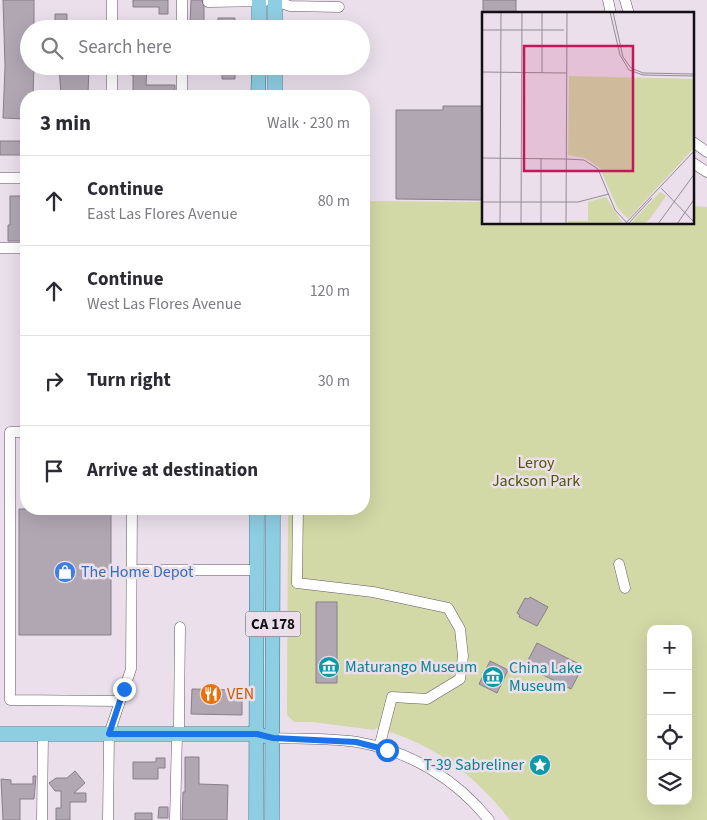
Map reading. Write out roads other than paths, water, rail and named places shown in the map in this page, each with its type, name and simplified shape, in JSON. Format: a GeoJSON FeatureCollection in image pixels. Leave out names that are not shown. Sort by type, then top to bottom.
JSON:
{"type":"FeatureCollection","features":[{"type":"Feature","properties":{"kind":"main road"},"geometry":{"type":"LineString","coordinates":[[275,20],[276,0]]}},
{"type":"Feature","properties":{"kind":"main road"},"geometry":{"type":"LineString","coordinates":[[259,1],[259,20]]}},
{"type":"Feature","properties":{"kind":"main road"},"geometry":{"type":"LineString","coordinates":[[258,90],[259,75]]}},
{"type":"Feature","properties":{"kind":"main road"},"geometry":{"type":"LineString","coordinates":[[275,75],[275,90]]}},
{"type":"Feature","properties":{"kind":"main road","name":"CA 178"},"geometry":{"type":"LineString","coordinates":[[256,820],[257,515]]}},
{"type":"Feature","properties":{"kind":"main road","name":"CA 178"},"geometry":{"type":"LineString","coordinates":[[272,515],[272,820]]}},
{"type":"Feature","properties":{"kind":"main road"},"geometry":{"type":"LineString","coordinates":[[0,734],[257,734],[273,738]]}},
{"type":"Feature","properties":{"kind":"street"},"geometry":{"type":"LineString","coordinates":[[112,0],[112,20]]}},
{"type":"Feature","properties":{"kind":"street"},"geometry":{"type":"LineString","coordinates":[[182,0],[182,20]]}},
{"type":"Feature","properties":{"kind":"street"},"geometry":{"type":"LineString","coordinates":[[208,2],[276,0],[290,6],[339,7]]}},
{"type":"Feature","properties":{"kind":"street"},"geometry":{"type":"LineString","coordinates":[[112,75],[112,90]]}},
{"type":"Feature","properties":{"kind":"street"},"geometry":{"type":"LineString","coordinates":[[182,75],[182,90]]}},
{"type":"Feature","properties":{"kind":"street"},"geometry":{"type":"LineString","coordinates":[[694,143],[707,152]]}},
{"type":"Feature","properties":{"kind":"street"},"geometry":{"type":"LineString","coordinates":[[694,164],[707,172]]}},
{"type":"Feature","properties":{"kind":"street"},"geometry":{"type":"LineString","coordinates":[[0,178],[20,178]]}},
{"type":"Feature","properties":{"kind":"street"},"geometry":{"type":"LineString","coordinates":[[0,248],[20,248]]}},
{"type":"Feature","properties":{"kind":"street"},"geometry":{"type":"LineString","coordinates":[[20,432],[10,432],[5,566],[10,700],[119,701]]}},
{"type":"Feature","properties":{"kind":"street"},"geometry":{"type":"LineString","coordinates":[[108,820],[109,734],[131,669],[132,515]]}},
{"type":"Feature","properties":{"kind":"street"},"geometry":{"type":"LineString","coordinates":[[298,515],[298,583],[373,592],[448,608],[460,629],[463,656],[460,679],[426,699],[392,697],[379,748]]}},
{"type":"Feature","properties":{"kind":"street"},"geometry":{"type":"LineString","coordinates":[[619,564],[625,588]]}},
{"type":"Feature","properties":{"kind":"street"},"geometry":{"type":"LineString","coordinates":[[132,570],[256,570]]}},
{"type":"Feature","properties":{"kind":"street"},"geometry":{"type":"LineString","coordinates":[[175,820],[177,734],[179,731],[180,627]]}},
{"type":"Feature","properties":{"kind":"street"},"geometry":{"type":"LineString","coordinates":[[42,820],[43,734]]}},
{"type":"Feature","properties":{"kind":"street"},"geometry":{"type":"LineString","coordinates":[[273,738],[356,742],[405,756],[440,774],[464,792],[489,820]]}},
{"type":"Feature","properties":{"kind":"place","name":"The Home Depot"},"geometry":{"type":"Point","coordinates":[65,572]}},
{"type":"Feature","properties":{"kind":"place","name":"Maturango Museum"},"geometry":{"type":"Point","coordinates":[329,667]}},
{"type":"Feature","properties":{"kind":"place","name":"China Lake Museum"},"geometry":{"type":"Point","coordinates":[493,677]}},
{"type":"Feature","properties":{"kind":"place","name":"VEN"},"geometry":{"type":"Point","coordinates":[211,694]}},
{"type":"Feature","properties":{"kind":"place","name":"T-39 Sabreliner"},"geometry":{"type":"Point","coordinates":[540,765]}},
{"type":"Feature","properties":{"kind":"park label","name":"Leroy Jackson Park"},"geometry":{"type":"Point","coordinates":[536,472]}}]}
